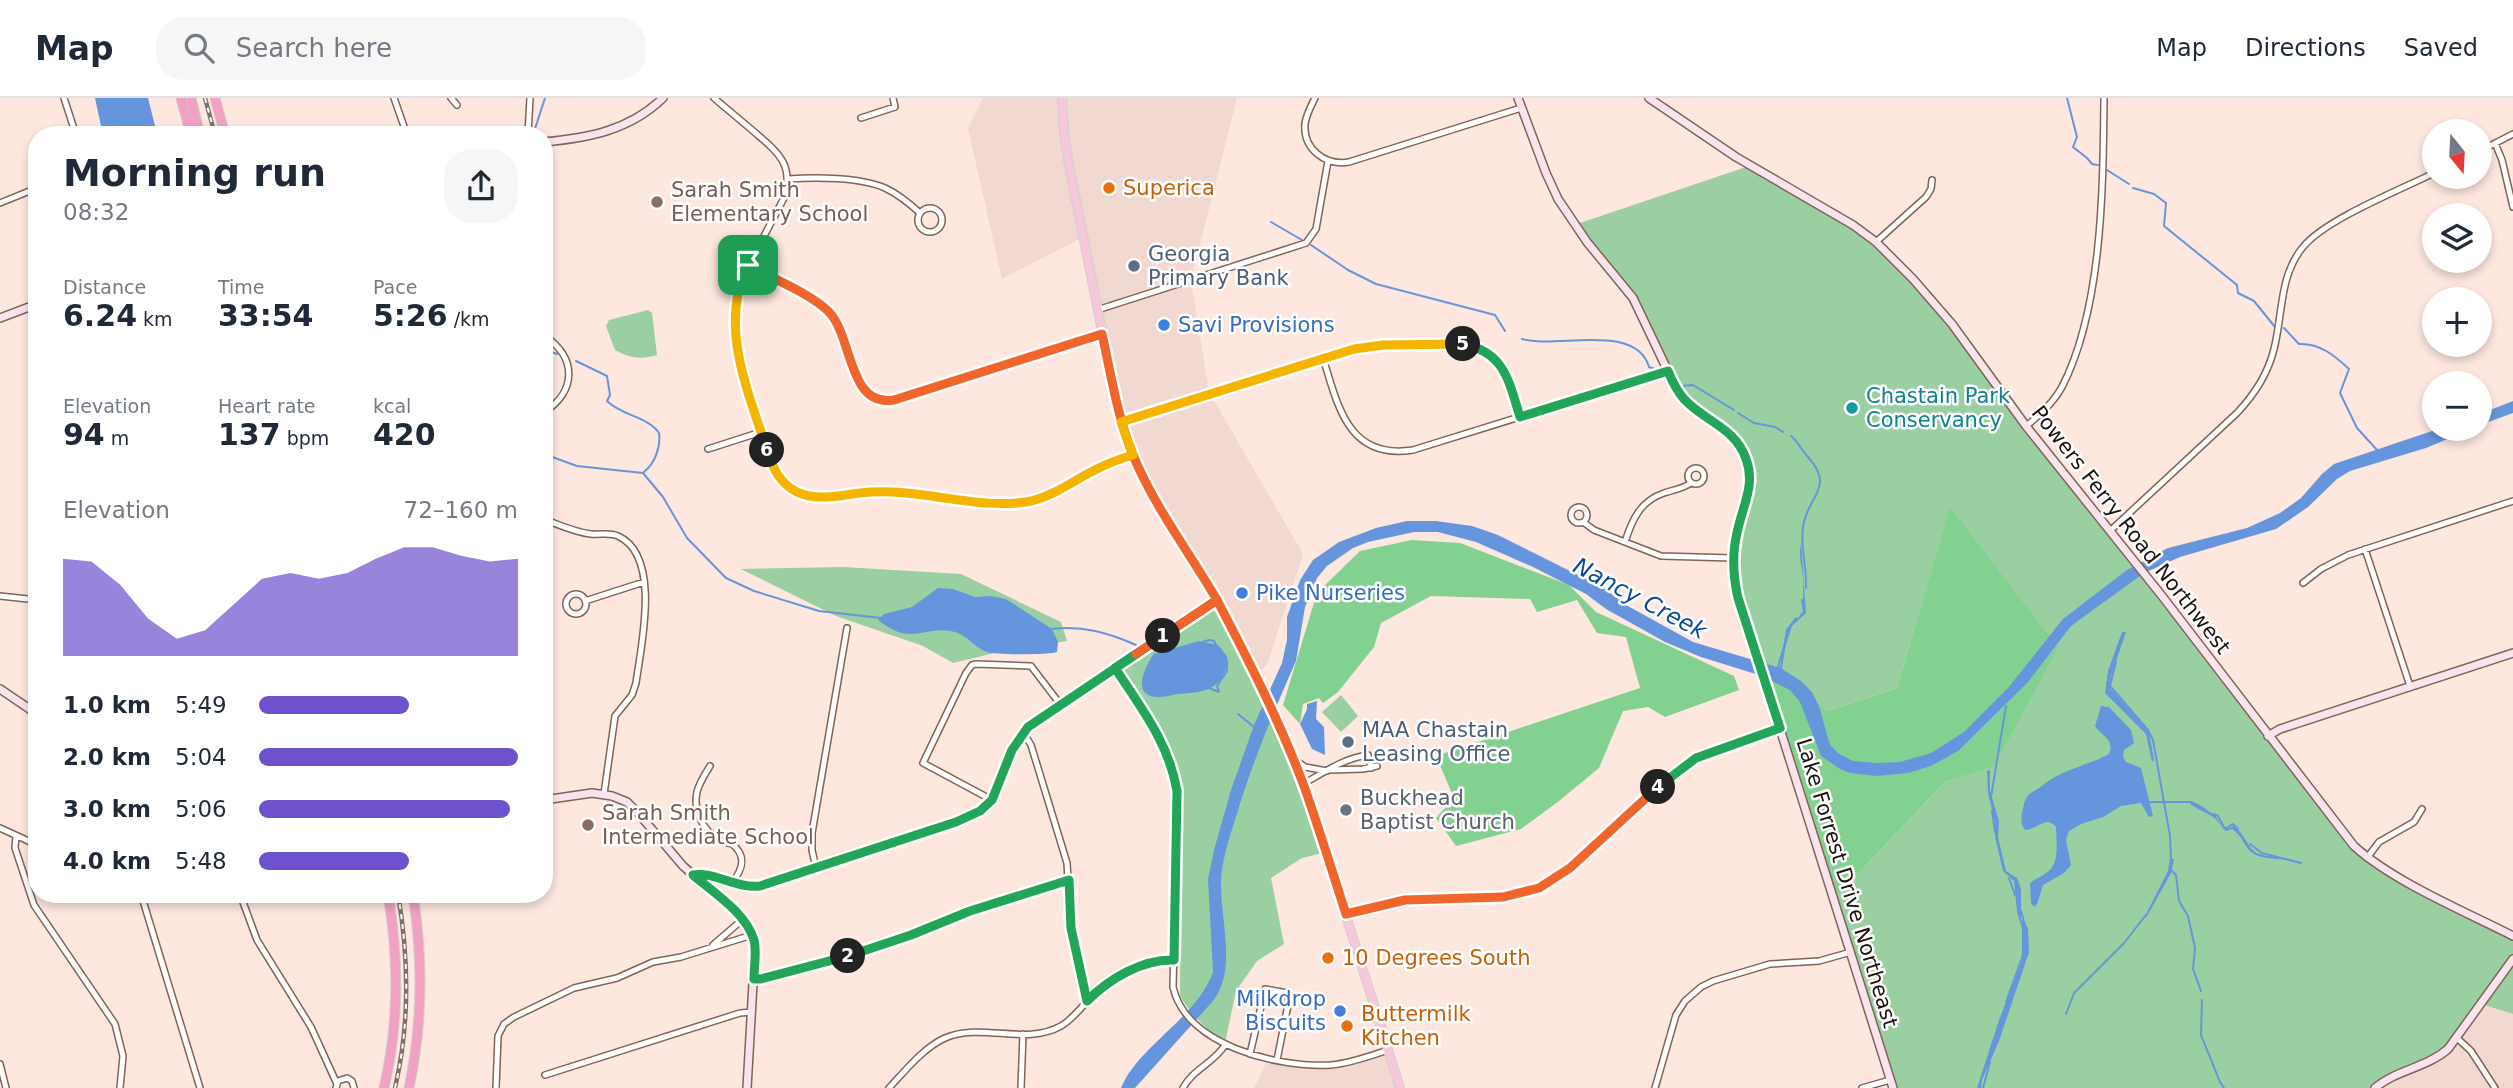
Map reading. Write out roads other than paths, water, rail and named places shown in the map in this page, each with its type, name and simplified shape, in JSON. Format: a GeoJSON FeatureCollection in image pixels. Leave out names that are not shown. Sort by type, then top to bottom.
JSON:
{"type":"FeatureCollection","features":[{"type":"Feature","properties":{"kind":"highway"},"geometry":{"type":"LineString","coordinates":[[181,98],[189,126]]}},
{"type":"Feature","properties":{"kind":"highway"},"geometry":{"type":"LineString","coordinates":[[191,98],[198,126]]}},
{"type":"Feature","properties":{"kind":"highway"},"geometry":{"type":"LineString","coordinates":[[217,98],[223,126]]}},
{"type":"Feature","properties":{"kind":"highway"},"geometry":{"type":"LineString","coordinates":[[384,1088],[394,1034],[396,989],[389,903]]}},
{"type":"Feature","properties":{"kind":"highway"},"geometry":{"type":"LineString","coordinates":[[409,1088],[418,1036],[421,989],[419,939],[413,903]]}},
{"type":"Feature","properties":{"kind":"main road"},"geometry":{"type":"LineString","coordinates":[[1062,98],[1068,160],[1121,422],[1133,455],[1154,498],[1217,600],[1264,694],[1303,784],[1400,1088]]}},
{"type":"Feature","properties":{"kind":"street"},"geometry":{"type":"LineString","coordinates":[[64,98],[73,126]]}},
{"type":"Feature","properties":{"kind":"street"},"geometry":{"type":"LineString","coordinates":[[394,98],[404,126]]}},
{"type":"Feature","properties":{"kind":"street"},"geometry":{"type":"LineString","coordinates":[[451,98],[457,105]]}},
{"type":"Feature","properties":{"kind":"street"},"geometry":{"type":"LineString","coordinates":[[528,126],[530,98]]}},
{"type":"Feature","properties":{"kind":"street"},"geometry":{"type":"LineString","coordinates":[[553,141],[612,130],[639,118],[663,98]]}},
{"type":"Feature","properties":{"kind":"street"},"geometry":{"type":"LineString","coordinates":[[714,98],[776,150],[784,163],[788,178],[784,198],[748,265],[737,294],[735,329],[743,373],[772,466],[780,479],[796,491],[816,497],[897,491],[992,503],[1021,502],[1048,495],[1096,470],[1133,455]]}},
{"type":"Feature","properties":{"kind":"street"},"geometry":{"type":"LineString","coordinates":[[861,118],[895,107],[893,98]]}},
{"type":"Feature","properties":{"kind":"street"},"geometry":{"type":"LineString","coordinates":[[1315,98],[1306,121],[1306,134],[1313,150],[1328,160],[1349,162],[1521,108]]}},
{"type":"Feature","properties":{"kind":"street","name":"Lake Forrest Drive Northeast"},"geometry":{"type":"LineString","coordinates":[[1518,98],[1558,199],[1587,243],[1633,298],[1685,400],[1731,434],[1740,444],[1746,459],[1750,473],[1749,492],[1737,531],[1734,558],[1736,589],[1892,1084]]}},
{"type":"Feature","properties":{"kind":"street"},"geometry":{"type":"LineString","coordinates":[[2026,426],[2062,387],[2091,297],[2098,232],[2104,98]]}},
{"type":"Feature","properties":{"kind":"street","name":"Powers Ferry Road Northwest"},"geometry":{"type":"LineString","coordinates":[[1653,99],[1736,157],[1853,225],[1876,242],[1943,312],[2026,426],[2152,583],[2338,828],[2367,858],[2513,936]]}},
{"type":"Feature","properties":{"kind":"street"},"geometry":{"type":"LineString","coordinates":[[2492,145],[2513,134]]}},
{"type":"Feature","properties":{"kind":"street"},"geometry":{"type":"LineString","coordinates":[[2495,143],[2502,160],[2513,207]]}},
{"type":"Feature","properties":{"kind":"street"},"geometry":{"type":"LineString","coordinates":[[1097,310],[1306,243],[1316,229],[1328,160]]}},
{"type":"Feature","properties":{"kind":"street"},"geometry":{"type":"LineString","coordinates":[[788,178],[872,183],[896,193],[920,213]]}},
{"type":"Feature","properties":{"kind":"street"},"geometry":{"type":"LineString","coordinates":[[2110,531],[2237,414],[2255,392],[2274,352],[2287,275],[2302,248],[2331,225],[2422,179]]}},
{"type":"Feature","properties":{"kind":"street"},"geometry":{"type":"LineString","coordinates":[[1876,242],[1926,197],[1932,180]]}},
{"type":"Feature","properties":{"kind":"street"},"geometry":{"type":"LineString","coordinates":[[0,203],[28,192]]}},
{"type":"Feature","properties":{"kind":"street"},"geometry":{"type":"LineString","coordinates":[[928,208],[937,211],[942,218],[939,227],[931,232],[922,230],[918,222],[920,213],[928,208]]}},
{"type":"Feature","properties":{"kind":"street"},"geometry":{"type":"LineString","coordinates":[[748,265],[816,302],[829,312],[842,332],[861,386],[869,396],[880,400],[894,400],[1102,334]]}},
{"type":"Feature","properties":{"kind":"street"},"geometry":{"type":"LineString","coordinates":[[0,318],[28,307]]}},
{"type":"Feature","properties":{"kind":"street"},"geometry":{"type":"LineString","coordinates":[[553,342],[562,349],[569,381],[561,398],[553,405]]}},
{"type":"Feature","properties":{"kind":"street"},"geometry":{"type":"LineString","coordinates":[[1121,422],[1354,349],[1383,345],[1456,343],[1473,346],[1490,354],[1503,369],[1520,417]]}},
{"type":"Feature","properties":{"kind":"street"},"geometry":{"type":"LineString","coordinates":[[1323,358],[1346,423],[1360,439],[1381,449],[1397,452],[1413,450],[1668,371]]}},
{"type":"Feature","properties":{"kind":"street"},"geometry":{"type":"LineString","coordinates":[[708,449],[761,432]]}},
{"type":"Feature","properties":{"kind":"street"},"geometry":{"type":"LineString","coordinates":[[1625,542],[1632,520],[1643,505],[1656,496],[1691,483]]}},
{"type":"Feature","properties":{"kind":"street"},"geometry":{"type":"LineString","coordinates":[[2303,583],[2334,561],[2513,501]]}},
{"type":"Feature","properties":{"kind":"street"},"geometry":{"type":"LineString","coordinates":[[553,522],[573,530],[619,537],[637,554],[644,582],[645,609],[636,683],[632,695],[615,716],[604,794]]}},
{"type":"Feature","properties":{"kind":"street"},"geometry":{"type":"LineString","coordinates":[[1583,522],[1594,530],[1661,556],[1734,558]]}},
{"type":"Feature","properties":{"kind":"street"},"geometry":{"type":"LineString","coordinates":[[2365,549],[2410,686]]}},
{"type":"Feature","properties":{"kind":"street"},"geometry":{"type":"LineString","coordinates":[[585,601],[644,582]]}},
{"type":"Feature","properties":{"kind":"street"},"geometry":{"type":"LineString","coordinates":[[0,596],[28,599]]}},
{"type":"Feature","properties":{"kind":"street"},"geometry":{"type":"LineString","coordinates":[[693,875],[703,874],[732,883],[760,886],[956,822],[980,811],[992,800],[1012,750],[1023,732],[1034,721],[1217,600]]}},
{"type":"Feature","properties":{"kind":"street"},"geometry":{"type":"LineString","coordinates":[[817,868],[812,850],[813,833],[847,628]]}},
{"type":"Feature","properties":{"kind":"street"},"geometry":{"type":"LineString","coordinates":[[2268,736],[2280,729],[2513,653]]}},
{"type":"Feature","properties":{"kind":"street"},"geometry":{"type":"LineString","coordinates":[[992,800],[923,763],[966,673],[976,664],[1031,666],[1060,704]]}},
{"type":"Feature","properties":{"kind":"street"},"geometry":{"type":"LineString","coordinates":[[1115,668],[1159,736],[1174,777],[1177,819],[1173,987],[1182,1009],[1225,1045],[1277,1060],[1332,1065],[1388,1050]]}},
{"type":"Feature","properties":{"kind":"street"},"geometry":{"type":"LineString","coordinates":[[0,689],[28,708]]}},
{"type":"Feature","properties":{"kind":"street"},"geometry":{"type":"LineString","coordinates":[[1346,914],[1405,900],[1503,897],[1539,888],[1570,868],[1684,766],[1710,752],[1780,728]]}},
{"type":"Feature","properties":{"kind":"street"},"geometry":{"type":"LineString","coordinates":[[1023,732],[1031,745],[1060,836],[1069,880],[1071,928],[1087,1001]]}},
{"type":"Feature","properties":{"kind":"street"},"geometry":{"type":"LineString","coordinates":[[1292,758],[1305,766],[1328,770],[1374,767],[1368,755],[1342,762],[1328,770],[1303,784]]}},
{"type":"Feature","properties":{"kind":"street"},"geometry":{"type":"LineString","coordinates":[[710,766],[697,791],[696,804],[701,820],[712,836],[723,843],[732,844],[741,856],[741,873],[732,883]]}},
{"type":"Feature","properties":{"kind":"street"},"geometry":{"type":"LineString","coordinates":[[553,799],[604,794],[633,807],[676,859],[742,919],[752,935],[755,949],[747,1088]]}},
{"type":"Feature","properties":{"kind":"street"},"geometry":{"type":"LineString","coordinates":[[2367,858],[2379,842],[2414,822],[2422,809]]}},
{"type":"Feature","properties":{"kind":"street"},"geometry":{"type":"LineString","coordinates":[[0,828],[28,841]]}},
{"type":"Feature","properties":{"kind":"street"},"geometry":{"type":"LineString","coordinates":[[16,836],[15,848],[28,887]]}},
{"type":"Feature","properties":{"kind":"street"},"geometry":{"type":"LineString","coordinates":[[754,979],[866,951],[970,911],[1069,880]]}},
{"type":"Feature","properties":{"kind":"street"},"geometry":{"type":"LineString","coordinates":[[33,903],[115,1024],[123,1056],[120,1088]]}},
{"type":"Feature","properties":{"kind":"street"},"geometry":{"type":"LineString","coordinates":[[144,903],[200,1088]]}},
{"type":"Feature","properties":{"kind":"street"},"geometry":{"type":"LineString","coordinates":[[243,903],[257,940],[311,1027],[337,1086]]}},
{"type":"Feature","properties":{"kind":"street"},"geometry":{"type":"LineString","coordinates":[[711,947],[742,919]]}},
{"type":"Feature","properties":{"kind":"street"},"geometry":{"type":"LineString","coordinates":[[496,1088],[498,1035],[500,1029],[510,1020],[574,988],[617,978],[653,962],[681,957],[752,935]]}},
{"type":"Feature","properties":{"kind":"street"},"geometry":{"type":"LineString","coordinates":[[1655,1088],[1676,1015],[1685,1001],[1701,987],[1770,964],[1819,961],[1851,953]]}},
{"type":"Feature","properties":{"kind":"street"},"geometry":{"type":"LineString","coordinates":[[2375,1088],[2395,1075],[2436,1058],[2457,1038],[2484,996],[2513,959]]}},
{"type":"Feature","properties":{"kind":"street"},"geometry":{"type":"LineString","coordinates":[[889,1088],[929,1049],[944,1039],[979,1033],[1041,1033],[1059,1027],[1104,985],[1124,973],[1161,961],[1174,960]]}},
{"type":"Feature","properties":{"kind":"street"},"geometry":{"type":"LineString","coordinates":[[1250,1054],[1265,989],[1287,993],[1289,1000],[1277,1060]]}},
{"type":"Feature","properties":{"kind":"street"},"geometry":{"type":"LineString","coordinates":[[545,1075],[740,1013],[752,1012]]}},
{"type":"Feature","properties":{"kind":"street"},"geometry":{"type":"LineString","coordinates":[[1021,1088],[1023,1034]]}},
{"type":"Feature","properties":{"kind":"street"},"geometry":{"type":"LineString","coordinates":[[2457,1038],[2471,1051],[2495,1088]]}},
{"type":"Feature","properties":{"kind":"street"},"geometry":{"type":"LineString","coordinates":[[1183,1088],[1191,1076],[1215,1058],[1225,1045]]}},
{"type":"Feature","properties":{"kind":"street"},"geometry":{"type":"LineString","coordinates":[[0,1064],[6,1088]]}},
{"type":"Feature","properties":{"kind":"street"},"geometry":{"type":"LineString","coordinates":[[337,1086],[341,1079],[347,1078],[352,1081],[354,1088]]}},
{"type":"Feature","properties":{"kind":"street"},"geometry":{"type":"LineString","coordinates":[[1862,1088],[1892,1084]]}},
{"type":"Feature","properties":{"kind":"water"},"geometry":{"type":"Polygon","coordinates":[[[95,98],[148,98],[155,126],[101,126],[95,98]]]}},
{"type":"Feature","properties":{"kind":"water"},"geometry":{"type":"Polygon","coordinates":[[[2513,401],[2513,413],[2492,421],[2492,409],[2513,401]]]}},
{"type":"Feature","properties":{"kind":"water"},"geometry":{"type":"Polygon","coordinates":[[[2422,434],[2422,441],[2443,441],[2350,471],[2337,479],[2308,507],[2276,529],[2180,557],[2144,573],[2071,626],[2028,682],[1958,751],[1931,766],[1908,773],[1877,776],[1850,773],[1821,756],[1800,702],[1790,690],[1762,676],[1701,657],[1665,642],[1606,609],[1586,594],[1476,542],[1438,532],[1414,532],[1353,548],[1327,566],[1317,578],[1305,607],[1296,661],[1256,758],[1230,836],[1221,885],[1226,955],[1221,987],[1213,1001],[1135,1088],[1121,1088],[1141,1058],[1194,1004],[1213,972],[1208,879],[1231,790],[1254,725],[1282,663],[1287,640],[1287,617],[1300,580],[1313,560],[1339,542],[1376,528],[1407,521],[1436,521],[1472,526],[1498,535],[1602,587],[1626,605],[1693,642],[1777,667],[1789,626],[1804,612],[1801,544],[1806,613],[1792,626],[1779,667],[1801,681],[1812,692],[1819,706],[1830,745],[1839,754],[1853,761],[1900,762],[1931,753],[1964,732],[2008,688],[2063,619],[2127,570],[2168,548],[2247,528],[2280,513],[2301,498],[2334,464],[2422,434]]]}},
{"type":"Feature","properties":{"kind":"water"},"geometry":{"type":"Polygon","coordinates":[[[938,588],[953,589],[975,597],[1006,599],[1052,629],[1058,642],[1057,652],[992,653],[955,632],[944,630],[918,634],[900,633],[878,620],[884,614],[912,607],[938,588]]]}},
{"type":"Feature","properties":{"kind":"water"},"geometry":{"type":"Polygon","coordinates":[[[2122,632],[2126,632],[2111,676],[2110,688],[2149,732],[2154,760],[2152,762],[2146,734],[2105,693],[2108,671],[2122,632]]]}},
{"type":"Feature","properties":{"kind":"water"},"geometry":{"type":"Polygon","coordinates":[[[1199,641],[1218,645],[1227,656],[1225,672],[1218,682],[1202,691],[1161,697],[1148,695],[1144,691],[1142,679],[1154,654],[1199,641]]]}},
{"type":"Feature","properties":{"kind":"water"},"geometry":{"type":"Polygon","coordinates":[[[1317,701],[1316,719],[1324,727],[1325,755],[1312,749],[1300,724],[1307,704],[1317,701]]]}},
{"type":"Feature","properties":{"kind":"water"},"geometry":{"type":"Polygon","coordinates":[[[2101,706],[2109,707],[2131,730],[2134,743],[2124,750],[2123,757],[2126,762],[2141,768],[2153,816],[2149,817],[2141,803],[2121,806],[2103,817],[2069,831],[2066,840],[2071,865],[2064,873],[2043,885],[2034,907],[2031,903],[2030,883],[2050,870],[2056,859],[2056,827],[2045,822],[2025,830],[2021,820],[2026,798],[2067,771],[2109,754],[2109,741],[2095,726],[2101,706]]]}},
{"type":"Feature","properties":{"kind":"water"},"geometry":{"type":"Polygon","coordinates":[[[1990,770],[1990,791],[1999,821],[1998,837],[2006,871],[2017,878],[2021,889],[2021,919],[2028,928],[2029,952],[1999,1041],[1981,1088],[1977,1088],[2022,961],[2022,928],[2017,912],[2014,881],[2003,871],[1995,837],[1995,822],[1988,793],[1987,771],[1990,770]]]}},
{"type":"Feature","properties":{"kind":"water"},"geometry":{"type":"Polygon","coordinates":[[[2192,801],[2215,815],[2223,828],[2234,826],[2254,851],[2285,860],[2254,854],[2235,831],[2226,831],[2222,828],[2217,820],[2213,817],[2190,804],[2192,801]]]}},
{"type":"Feature","properties":{"kind":"water"},"geometry":{"type":"Polygon","coordinates":[[[2170,859],[2174,859],[2171,873],[2146,918],[2168,871],[2170,859]]]}},
{"type":"Feature","properties":{"kind":"waterway"},"geometry":{"type":"LineString","coordinates":[[536,126],[545,98]]}},
{"type":"Feature","properties":{"kind":"waterway"},"geometry":{"type":"LineString","coordinates":[[2067,98],[2077,137],[2073,147],[2092,164],[2098,165]]}},
{"type":"Feature","properties":{"kind":"waterway"},"geometry":{"type":"LineString","coordinates":[[2107,170],[2129,184]]}},
{"type":"Feature","properties":{"kind":"waterway"},"geometry":{"type":"LineString","coordinates":[[2133,188],[2154,194],[2166,203],[2164,226],[2237,285],[2238,293],[2254,301],[2275,327]]}},
{"type":"Feature","properties":{"kind":"waterway"},"geometry":{"type":"LineString","coordinates":[[1271,222],[1302,240]]}},
{"type":"Feature","properties":{"kind":"waterway"},"geometry":{"type":"LineString","coordinates":[[1311,245],[1348,270],[1376,284],[1495,315],[1505,331]]}},
{"type":"Feature","properties":{"kind":"waterway"},"geometry":{"type":"LineString","coordinates":[[2284,328],[2299,344],[2320,348],[2349,369],[2340,393],[2357,428],[2378,451]]}},
{"type":"Feature","properties":{"kind":"waterway"},"geometry":{"type":"LineString","coordinates":[[1522,339],[1612,341],[1628,345],[1641,353],[1649,367],[1658,370]]}},
{"type":"Feature","properties":{"kind":"waterway"},"geometry":{"type":"LineString","coordinates":[[553,352],[557,354]]}},
{"type":"Feature","properties":{"kind":"waterway"},"geometry":{"type":"LineString","coordinates":[[576,361],[607,376],[610,395],[607,401],[649,423],[659,433],[656,454],[644,472]]}},
{"type":"Feature","properties":{"kind":"waterway"},"geometry":{"type":"LineString","coordinates":[[1665,380],[1668,383]]}},
{"type":"Feature","properties":{"kind":"waterway"},"geometry":{"type":"LineString","coordinates":[[1681,386],[1693,385],[1734,410]]}},
{"type":"Feature","properties":{"kind":"waterway"},"geometry":{"type":"LineString","coordinates":[[1738,413],[1754,423],[1775,427],[1783,432]]}},
{"type":"Feature","properties":{"kind":"waterway"},"geometry":{"type":"LineString","coordinates":[[1791,436],[1820,477],[1818,492],[1803,527],[1806,588]]}},
{"type":"Feature","properties":{"kind":"waterway"},"geometry":{"type":"LineString","coordinates":[[553,457],[577,466],[643,473],[663,497],[687,538],[726,578],[754,591],[819,611],[881,618]]}},
{"type":"Feature","properties":{"kind":"waterway"},"geometry":{"type":"LineString","coordinates":[[1801,615],[1804,612],[1802,600]]}},
{"type":"Feature","properties":{"kind":"waterway"},"geometry":{"type":"LineString","coordinates":[[1781,668],[1787,630],[1796,618]]}},
{"type":"Feature","properties":{"kind":"waterway"},"geometry":{"type":"LineString","coordinates":[[1052,629],[1095,631],[1136,645]]}},
{"type":"Feature","properties":{"kind":"waterway"},"geometry":{"type":"LineString","coordinates":[[1203,642],[1214,641],[1216,645]]}},
{"type":"Feature","properties":{"kind":"waterway"},"geometry":{"type":"LineString","coordinates":[[1209,688],[1219,692],[1217,686],[1227,671],[1227,661]]}},
{"type":"Feature","properties":{"kind":"waterway"},"geometry":{"type":"LineString","coordinates":[[2116,662],[2110,686],[2148,730],[2153,740],[2170,836],[2171,860]]}},
{"type":"Feature","properties":{"kind":"waterway"},"geometry":{"type":"LineString","coordinates":[[1991,797],[2006,706]]}},
{"type":"Feature","properties":{"kind":"waterway"},"geometry":{"type":"LineString","coordinates":[[1238,714],[1254,727]]}},
{"type":"Feature","properties":{"kind":"waterway"},"geometry":{"type":"LineString","coordinates":[[2150,802],[2191,802]]}},
{"type":"Feature","properties":{"kind":"waterway"},"geometry":{"type":"LineString","coordinates":[[2196,804],[2206,810]]}},
{"type":"Feature","properties":{"kind":"waterway"},"geometry":{"type":"LineString","coordinates":[[1992,810],[1995,832]]}},
{"type":"Feature","properties":{"kind":"waterway"},"geometry":{"type":"LineString","coordinates":[[2214,814],[2225,829],[2233,824],[2238,829]]}},
{"type":"Feature","properties":{"kind":"waterway"},"geometry":{"type":"LineString","coordinates":[[2250,844],[2262,853],[2301,863]]}},
{"type":"Feature","properties":{"kind":"waterway"},"geometry":{"type":"LineString","coordinates":[[2172,871],[2176,875],[2179,901],[2188,916],[2195,948],[2193,969],[2201,991]]}},
{"type":"Feature","properties":{"kind":"waterway"},"geometry":{"type":"LineString","coordinates":[[2009,878],[2015,895]]}},
{"type":"Feature","properties":{"kind":"waterway"},"geometry":{"type":"LineString","coordinates":[[2021,911],[2025,925]]}},
{"type":"Feature","properties":{"kind":"waterway"},"geometry":{"type":"LineString","coordinates":[[2066,1014],[2074,993],[2124,943],[2146,915]]}},
{"type":"Feature","properties":{"kind":"waterway"},"geometry":{"type":"LineString","coordinates":[[2006,1002],[2023,955]]}},
{"type":"Feature","properties":{"kind":"waterway"},"geometry":{"type":"LineString","coordinates":[[2202,1000],[2201,1035],[2224,1088]]}},
{"type":"Feature","properties":{"kind":"waterway"},"geometry":{"type":"LineString","coordinates":[[1983,1088],[1990,1062]]}},
{"type":"Feature","properties":{"kind":"railway"},"geometry":{"type":"LineString","coordinates":[[205,98],[213,126]]}},
{"type":"Feature","properties":{"kind":"railway"},"geometry":{"type":"LineString","coordinates":[[395,1088],[403,1040],[406,991],[399,903]]}},
{"type":"Feature","properties":{"kind":"place","name":"Superica"},"geometry":{"type":"Point","coordinates":[1109,188]}},
{"type":"Feature","properties":{"kind":"place","name":"Sarah Smith Elementary School"},"geometry":{"type":"Point","coordinates":[657,202]}},
{"type":"Feature","properties":{"kind":"place","name":"Georgia Primary Bank"},"geometry":{"type":"Point","coordinates":[1134,266]}},
{"type":"Feature","properties":{"kind":"place","name":"Savi Provisions"},"geometry":{"type":"Point","coordinates":[1164,325]}},
{"type":"Feature","properties":{"kind":"place","name":"Chastain Park Conservancy"},"geometry":{"type":"Point","coordinates":[1852,408]}},
{"type":"Feature","properties":{"kind":"place","name":"Pike Nurseries"},"geometry":{"type":"Point","coordinates":[1242,593]}},
{"type":"Feature","properties":{"kind":"place","name":"MAA Chastain Leasing Office"},"geometry":{"type":"Point","coordinates":[1348,742]}},
{"type":"Feature","properties":{"kind":"place","name":"Buckhead Baptist Church"},"geometry":{"type":"Point","coordinates":[1346,810]}},
{"type":"Feature","properties":{"kind":"place","name":"Sarah Smith Intermediate School"},"geometry":{"type":"Point","coordinates":[588,825]}},
{"type":"Feature","properties":{"kind":"place","name":"10 Degrees South"},"geometry":{"type":"Point","coordinates":[1328,958]}},
{"type":"Feature","properties":{"kind":"place","name":"Milkdrop Biscuits"},"geometry":{"type":"Point","coordinates":[1340,1011]}},
{"type":"Feature","properties":{"kind":"place","name":"Buttermilk Kitchen"},"geometry":{"type":"Point","coordinates":[1347,1026]}},
{"type":"Feature","properties":{"kind":"water label","name":"Nancy Creek"},"geometry":{"type":"Point","coordinates":[1640,598]}}]}
